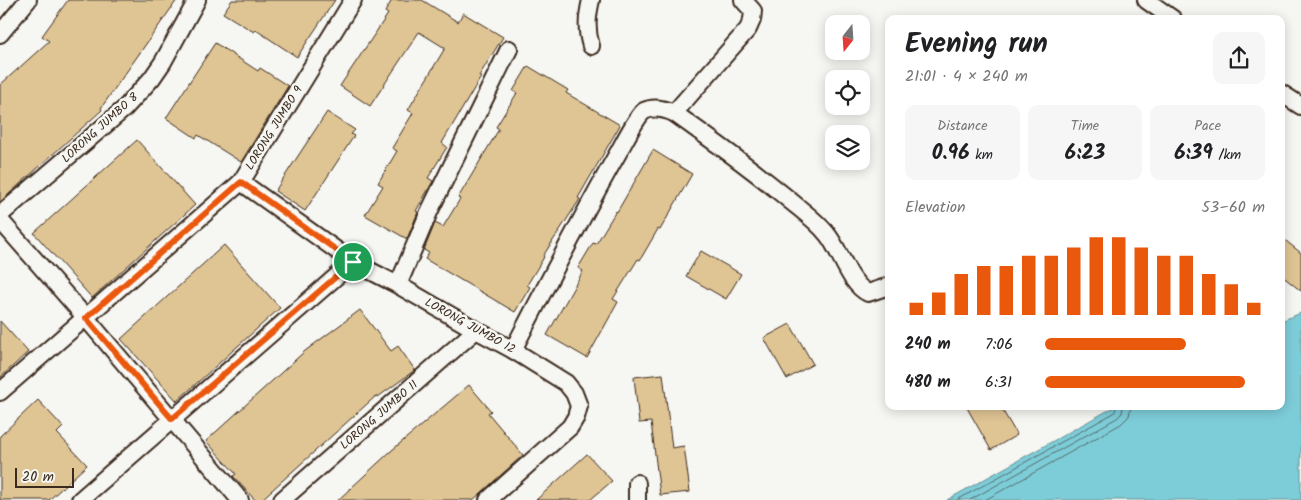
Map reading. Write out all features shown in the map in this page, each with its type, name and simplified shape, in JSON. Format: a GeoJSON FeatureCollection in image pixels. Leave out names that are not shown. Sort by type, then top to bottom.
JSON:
{"type":"FeatureCollection","features":[{"type":"Feature","properties":{"kind":"street"},"geometry":{"type":"LineString","coordinates":[[0,34],[28,0]]}},
{"type":"Feature","properties":{"kind":"street","name":"LORONG JUMBO 8"},"geometry":{"type":"LineString","coordinates":[[0,215],[124,110],[164,62],[197,0]]}},
{"type":"Feature","properties":{"kind":"street","name":"LORONG JUMBO 9"},"geometry":{"type":"LineString","coordinates":[[0,392],[241,182],[353,0]]}},
{"type":"Feature","properties":{"kind":"street"},"geometry":{"type":"LineString","coordinates":[[591,0],[587,32],[591,46]]}},
{"type":"Feature","properties":{"kind":"street"},"geometry":{"type":"LineString","coordinates":[[674,112],[748,29],[754,11],[743,0]]}},
{"type":"Feature","properties":{"kind":"street"},"geometry":{"type":"LineString","coordinates":[[1146,0],[1167,15]]}},
{"type":"Feature","properties":{"kind":"street"},"geometry":{"type":"LineString","coordinates":[[398,285],[429,212],[509,49]]}},
{"type":"Feature","properties":{"kind":"street"},"geometry":{"type":"LineString","coordinates":[[1285,95],[1301,106]]}},
{"type":"Feature","properties":{"kind":"street"},"geometry":{"type":"LineString","coordinates":[[513,350],[587,207],[638,119],[643,112],[654,108],[663,108],[674,112],[766,181],[821,226],[838,250],[861,290],[868,293],[885,287]]}},
{"type":"Feature","properties":{"kind":"street","name":"LORONG JUMBO 12"},"geometry":{"type":"LineString","coordinates":[[241,182],[353,262],[398,285],[513,350],[566,383],[574,393],[579,406],[576,417],[570,427],[488,500]]}},
{"type":"Feature","properties":{"kind":"street"},"geometry":{"type":"LineString","coordinates":[[0,220],[86,318],[240,500]]}},
{"type":"Feature","properties":{"kind":"street"},"geometry":{"type":"LineString","coordinates":[[80,500],[353,262]]}},
{"type":"Feature","properties":{"kind":"street","name":"LORONG JUMBO 11"},"geometry":{"type":"LineString","coordinates":[[282,500],[476,330]]}},
{"type":"Feature","properties":{"kind":"street"},"geometry":{"type":"LineString","coordinates":[[637,483],[638,500]]}},
{"type":"Feature","properties":{"kind":"water"},"geometry":{"type":"Polygon","coordinates":[[[1301,313],[1301,500],[947,500],[1109,410],[1285,410],[1285,319],[1301,313]]]}},
{"type":"Feature","properties":{"kind":"building"},"geometry":{"type":"Polygon","coordinates":[[[68,0],[177,0],[101,108],[102,110],[0,202],[0,85],[49,41],[42,36],[68,0]]]}},
{"type":"Feature","properties":{"kind":"building"},"geometry":{"type":"Polygon","coordinates":[[[232,0],[335,0],[297,57],[256,30],[254,32],[223,13],[232,0]]]}},
{"type":"Feature","properties":{"kind":"building"},"geometry":{"type":"Polygon","coordinates":[[[392,0],[422,0],[458,22],[463,13],[503,37],[442,143],[447,147],[428,178],[433,181],[416,211],[418,212],[407,239],[365,215],[383,186],[378,183],[397,151],[392,148],[413,113],[408,110],[445,48],[419,32],[370,106],[340,86],[388,14],[385,12],[392,0]]]}},
{"type":"Feature","properties":{"kind":"building"},"geometry":{"type":"Polygon","coordinates":[[[215,43],[258,71],[260,68],[288,86],[241,162],[198,135],[196,138],[166,118],[215,43]]]}},
{"type":"Feature","properties":{"kind":"building"},"geometry":{"type":"Polygon","coordinates":[[[528,66],[568,90],[566,93],[620,125],[578,198],[580,199],[543,256],[527,285],[530,287],[515,312],[425,259],[429,253],[424,250],[435,223],[443,227],[460,199],[458,198],[499,129],[496,127],[517,93],[513,91],[528,66]]]}},
{"type":"Feature","properties":{"kind":"building"},"geometry":{"type":"Polygon","coordinates":[[[327,112],[355,130],[351,134],[354,136],[305,211],[275,191],[327,112]]]}},
{"type":"Feature","properties":{"kind":"building"},"geometry":{"type":"Polygon","coordinates":[[[137,140],[195,205],[92,298],[34,233],[137,140]]]}},
{"type":"Feature","properties":{"kind":"building"},"geometry":{"type":"Polygon","coordinates":[[[653,150],[692,174],[660,230],[658,229],[640,260],[638,259],[613,299],[618,302],[587,358],[547,335],[583,271],[578,268],[593,243],[596,244],[617,212],[653,150]]]}},
{"type":"Feature","properties":{"kind":"building"},"geometry":{"type":"Polygon","coordinates":[[[1285,240],[1301,253],[1301,291],[1285,278],[1285,240]]]}},
{"type":"Feature","properties":{"kind":"building"},"geometry":{"type":"Polygon","coordinates":[[[224,245],[280,308],[177,401],[121,339],[224,245]]]}},
{"type":"Feature","properties":{"kind":"building"},"geometry":{"type":"Polygon","coordinates":[[[701,251],[741,274],[726,299],[686,276],[701,251]]]}},
{"type":"Feature","properties":{"kind":"building"},"geometry":{"type":"Polygon","coordinates":[[[360,310],[391,351],[398,346],[415,370],[378,397],[377,395],[261,500],[255,500],[233,476],[236,474],[206,441],[305,351],[360,310]]]}},
{"type":"Feature","properties":{"kind":"building"},"geometry":{"type":"Polygon","coordinates":[[[0,321],[28,352],[0,378],[0,321]]]}},
{"type":"Feature","properties":{"kind":"building"},"geometry":{"type":"Polygon","coordinates":[[[790,324],[813,364],[787,379],[764,338],[790,324]]]}},
{"type":"Feature","properties":{"kind":"building"},"geometry":{"type":"Polygon","coordinates":[[[663,374],[672,448],[684,446],[690,492],[660,495],[651,422],[639,423],[634,377],[663,374]]]}},
{"type":"Feature","properties":{"kind":"building"},"geometry":{"type":"Polygon","coordinates":[[[469,385],[491,411],[488,413],[523,455],[481,493],[473,500],[338,500],[391,451],[469,385]]]}},
{"type":"Feature","properties":{"kind":"building"},"geometry":{"type":"Polygon","coordinates":[[[38,400],[63,427],[57,433],[87,465],[49,500],[0,500],[0,436],[38,400]]]}},
{"type":"Feature","properties":{"kind":"building"},"geometry":{"type":"Polygon","coordinates":[[[968,410],[1002,410],[1017,435],[991,450],[968,410]]]}},
{"type":"Feature","properties":{"kind":"building"},"geometry":{"type":"Polygon","coordinates":[[[587,454],[612,481],[590,500],[536,500],[587,454]]]}},
{"type":"Feature","properties":{"kind":"route"},"geometry":{"type":"LineString","coordinates":[[241,182],[353,262],[172,419],[86,318],[241,182]]}}]}
